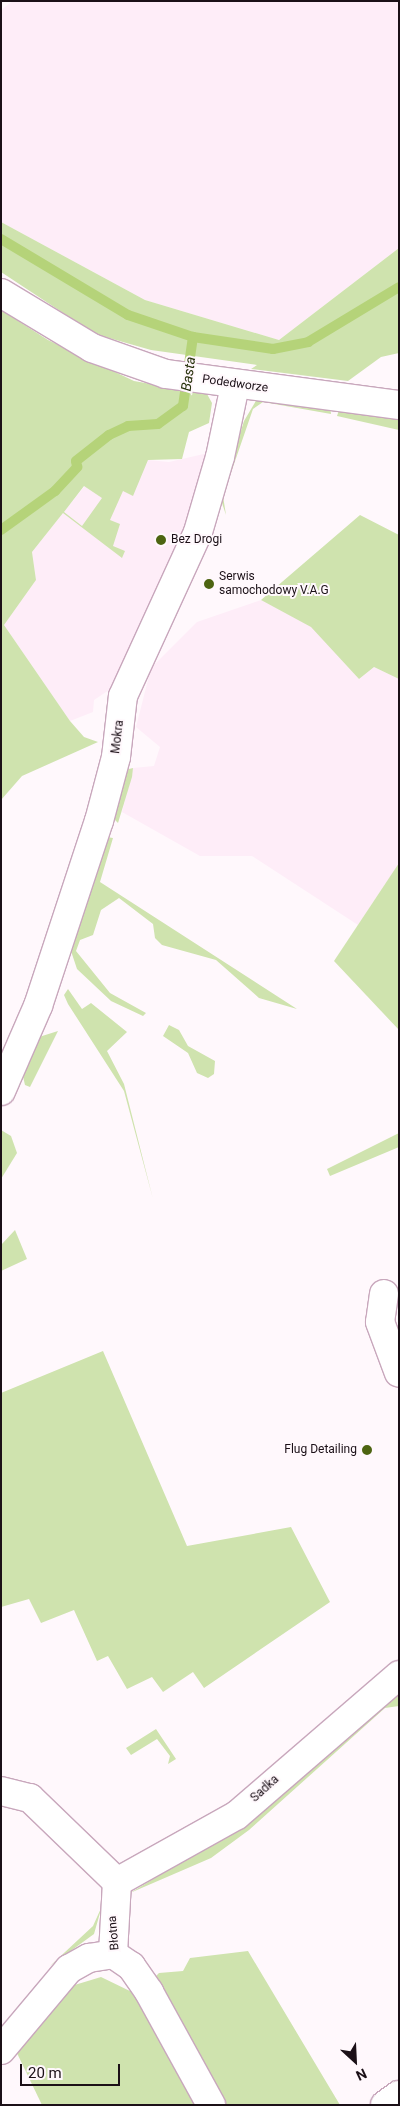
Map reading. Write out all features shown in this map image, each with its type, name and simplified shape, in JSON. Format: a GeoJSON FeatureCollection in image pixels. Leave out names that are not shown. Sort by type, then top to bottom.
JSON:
{"type":"FeatureCollection","features":[{"type":"Feature","properties":{"kind":"street","name":"Podedworze"},"geometry":{"type":"LineString","coordinates":[[1,293],[92,348],[166,374],[226,384],[399,405]]}},
{"type":"Feature","properties":{"kind":"street","name":"Mokra"},"geometry":{"type":"LineString","coordinates":[[1,1091],[38,1006],[99,821],[116,757],[123,696],[198,532],[220,457],[226,384]]}},
{"type":"Feature","properties":{"kind":"street"},"geometry":{"type":"LineString","coordinates":[[384,1294],[380,1322],[399,1373]]}},
{"type":"Feature","properties":{"kind":"street","name":"Sadka"},"geometry":{"type":"LineString","coordinates":[[116,1882],[237,1815],[399,1675]]}},
{"type":"Feature","properties":{"kind":"street"},"geometry":{"type":"LineString","coordinates":[[1,1791],[30,1798],[116,1882]]}},
{"type":"Feature","properties":{"kind":"street","name":"Błotna"},"geometry":{"type":"LineString","coordinates":[[116,1882],[113,1954],[131,1966],[149,1992],[211,2105]]}},
{"type":"Feature","properties":{"kind":"street"},"geometry":{"type":"LineString","coordinates":[[1,2050],[69,1969],[89,1958],[113,1954]]}},
{"type":"Feature","properties":{"kind":"street"},"geometry":{"type":"LineString","coordinates":[[385,2105],[399,2095]]}},
{"type":"Feature","properties":{"kind":"shaded area"},"geometry":{"type":"Polygon","coordinates":[[[13,1],[399,1],[399,248],[279,340],[145,300],[1,222],[1,10],[13,1]]]}},
{"type":"Feature","properties":{"kind":"shaded area"},"geometry":{"type":"Polygon","coordinates":[[[208,453],[190,515],[112,688],[94,700],[93,712],[70,721],[4,625],[36,580],[32,552],[95,473],[148,460],[169,462],[208,453]]]}},
{"type":"Feature","properties":{"kind":"shaded area"},"geometry":{"type":"Polygon","coordinates":[[[261,600],[311,626],[359,679],[374,667],[399,679],[399,863],[358,925],[252,856],[200,856],[122,812],[133,768],[154,766],[160,747],[136,727],[151,668],[197,622],[261,600]]]}},
{"type":"Feature","properties":{"kind":"green space"},"geometry":{"type":"Polygon","coordinates":[[[1,222],[145,300],[279,340],[399,248],[399,353],[381,357],[348,381],[251,369],[257,365],[151,350],[95,334],[1,272],[1,222]]]}},
{"type":"Feature","properties":{"kind":"green space"},"geometry":{"type":"Polygon","coordinates":[[[1,310],[48,340],[134,381],[207,394],[212,403],[209,423],[189,432],[182,459],[148,460],[133,496],[123,491],[110,520],[120,524],[113,546],[125,551],[122,558],[63,513],[32,552],[36,580],[4,625],[70,721],[84,737],[98,742],[22,776],[1,800],[1,310]],[[84,486],[64,512],[82,526],[102,498],[84,486]]]}},
{"type":"Feature","properties":{"kind":"green space"},"geometry":{"type":"Polygon","coordinates":[[[257,399],[330,405],[331,414],[263,402],[253,409],[223,496],[226,515],[220,497],[244,421],[257,399]]]}},
{"type":"Feature","properties":{"kind":"green space"},"geometry":{"type":"Polygon","coordinates":[[[339,410],[399,418],[399,430],[337,416],[339,410]]]}},
{"type":"Feature","properties":{"kind":"green space"},"geometry":{"type":"Polygon","coordinates":[[[360,515],[399,535],[399,679],[374,667],[359,679],[311,627],[261,600],[360,515]]]}},
{"type":"Feature","properties":{"kind":"green space"},"geometry":{"type":"Polygon","coordinates":[[[133,768],[118,823],[113,818],[125,770],[133,768]]]}},
{"type":"Feature","properties":{"kind":"green space"},"geometry":{"type":"Polygon","coordinates":[[[106,837],[113,838],[100,882],[297,1009],[259,998],[216,960],[162,945],[155,938],[153,924],[119,898],[101,910],[93,935],[80,940],[76,951],[110,993],[146,1013],[143,1016],[111,1001],[77,969],[70,948],[106,837]]]}},
{"type":"Feature","properties":{"kind":"green space"},"geometry":{"type":"Polygon","coordinates":[[[399,863],[399,1030],[334,961],[399,863]]]}},
{"type":"Feature","properties":{"kind":"green space"},"geometry":{"type":"Polygon","coordinates":[[[68,989],[82,1009],[91,1003],[127,1032],[107,1051],[124,1084],[153,1199],[124,1091],[68,1004],[64,995],[68,989]]]}},
{"type":"Feature","properties":{"kind":"green space"},"geometry":{"type":"Polygon","coordinates":[[[169,1025],[179,1030],[188,1046],[215,1061],[214,1074],[208,1078],[197,1073],[188,1053],[163,1036],[169,1025]]]}},
{"type":"Feature","properties":{"kind":"green space"},"geometry":{"type":"Polygon","coordinates":[[[58,1031],[30,1087],[25,1085],[21,1068],[39,1037],[58,1031]]]}},
{"type":"Feature","properties":{"kind":"green space"},"geometry":{"type":"Polygon","coordinates":[[[1,1130],[11,1136],[17,1153],[1,1179],[1,1130]]]}},
{"type":"Feature","properties":{"kind":"green space"},"geometry":{"type":"Polygon","coordinates":[[[399,1133],[399,1147],[330,1176],[327,1169],[399,1133]]]}},
{"type":"Feature","properties":{"kind":"green space"},"geometry":{"type":"Polygon","coordinates":[[[15,1230],[27,1259],[1,1271],[1,1245],[15,1230]]]}},
{"type":"Feature","properties":{"kind":"green space"},"geometry":{"type":"Polygon","coordinates":[[[103,1351],[187,1546],[291,1527],[330,1602],[204,1688],[193,1672],[163,1692],[152,1677],[127,1689],[108,1656],[97,1661],[74,1610],[41,1623],[29,1599],[1,1607],[1,1393],[103,1351]]]}},
{"type":"Feature","properties":{"kind":"green space"},"geometry":{"type":"Polygon","coordinates":[[[399,1686],[399,1706],[385,1708],[249,1830],[211,1858],[130,1893],[220,1839],[399,1686]]]}},
{"type":"Feature","properties":{"kind":"green space"},"geometry":{"type":"Polygon","coordinates":[[[156,1729],[176,1759],[168,1764],[170,1756],[157,1739],[131,1755],[126,1748],[156,1729]]]}},
{"type":"Feature","properties":{"kind":"green space"},"geometry":{"type":"Polygon","coordinates":[[[102,1906],[94,1934],[50,1966],[93,1926],[102,1906]]]}},
{"type":"Feature","properties":{"kind":"green space"},"geometry":{"type":"Polygon","coordinates":[[[248,1951],[340,2105],[221,2105],[152,1980],[159,1973],[183,1971],[190,1958],[248,1951]]]}},
{"type":"Feature","properties":{"kind":"green space"},"geometry":{"type":"Polygon","coordinates":[[[101,1977],[134,1993],[204,2105],[42,2105],[14,2047],[68,1987],[101,1977]]]}},
{"type":"Feature","properties":{"kind":"waterway"},"geometry":{"type":"LineString","coordinates":[[1,239],[128,315],[193,337]]}},
{"type":"Feature","properties":{"kind":"waterway","name":"Basta"},"geometry":{"type":"LineString","coordinates":[[1,530],[55,491],[77,467],[76,461],[109,435],[128,426],[158,424],[183,406],[193,337],[273,349],[308,342],[399,287]]}},
{"type":"Feature","properties":{"kind":"place","name":"Bez Drogi"},"geometry":{"type":"Point","coordinates":[161,540]}},
{"type":"Feature","properties":{"kind":"place","name":"Serwis samochodowy V.A.G"},"geometry":{"type":"Point","coordinates":[209,584]}},
{"type":"Feature","properties":{"kind":"place","name":"Flug Detailing"},"geometry":{"type":"Point","coordinates":[367,1450]}}]}
